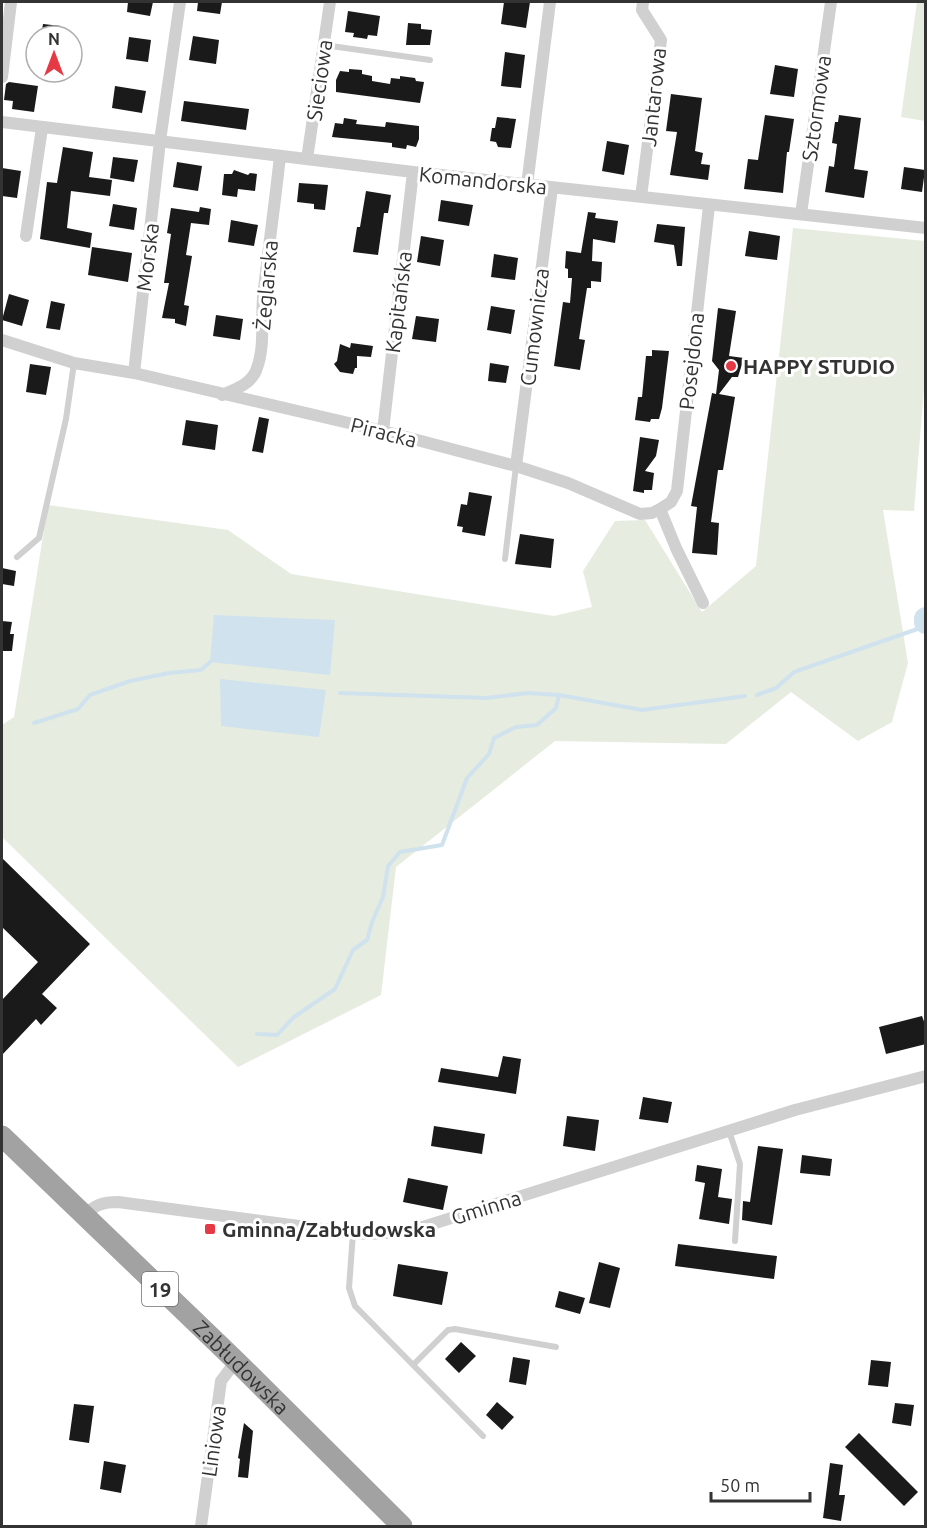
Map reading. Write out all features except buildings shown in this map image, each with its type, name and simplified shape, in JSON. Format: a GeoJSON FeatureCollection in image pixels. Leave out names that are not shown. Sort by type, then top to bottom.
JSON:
{"type":"FeatureCollection","features":[{"type":"Feature","properties":{"kind":"highway","name":"Zabłudowska"},"geometry":{"type":"LineString","coordinates":[[2,1137],[236,1361],[402,1527]]}},
{"type":"Feature","properties":{"kind":"street"},"geometry":{"type":"LineString","coordinates":[[2,77],[11,2]]}},
{"type":"Feature","properties":{"kind":"street","name":"Morska"},"geometry":{"type":"LineString","coordinates":[[134,373],[160,141],[180,2]]}},
{"type":"Feature","properties":{"kind":"street","name":"Sieciowa"},"geometry":{"type":"LineString","coordinates":[[307,159],[330,2]]}},
{"type":"Feature","properties":{"kind":"street"},"geometry":{"type":"LineString","coordinates":[[526,185],[550,2]]}},
{"type":"Feature","properties":{"kind":"street","name":"Jantarowa"},"geometry":{"type":"LineString","coordinates":[[641,197],[661,40],[642,10],[643,2]]}},
{"type":"Feature","properties":{"kind":"street","name":"Sztormowa"},"geometry":{"type":"LineString","coordinates":[[801,214],[831,2]]}},
{"type":"Feature","properties":{"kind":"street","name":"Komandorska"},"geometry":{"type":"LineString","coordinates":[[2,122],[552,188],[926,228]]}},
{"type":"Feature","properties":{"kind":"street"},"geometry":{"type":"LineString","coordinates":[[26,236],[42,128]]}},
{"type":"Feature","properties":{"kind":"street","name":"Żeglarska"},"geometry":{"type":"LineString","coordinates":[[222,395],[243,386],[258,368],[262,301],[280,156]]}},
{"type":"Feature","properties":{"kind":"street","name":"Kapitańska"},"geometry":{"type":"LineString","coordinates":[[383,431],[413,172]]}},
{"type":"Feature","properties":{"kind":"street","name":"Cumownicza"},"geometry":{"type":"LineString","coordinates":[[516,466],[552,188]]}},
{"type":"Feature","properties":{"kind":"street","name":"Posejdona"},"geometry":{"type":"LineString","coordinates":[[660,509],[671,502],[676,491],[709,206]]}},
{"type":"Feature","properties":{"kind":"street","name":"Piracka"},"geometry":{"type":"LineString","coordinates":[[2,340],[74,363],[134,373],[383,431],[516,466],[605,498],[640,514],[652,513],[660,509]]}},
{"type":"Feature","properties":{"kind":"street"},"geometry":{"type":"LineString","coordinates":[[660,509],[703,603]]}},
{"type":"Feature","properties":{"kind":"street","name":"Gminna"},"geometry":{"type":"LineString","coordinates":[[84,1216],[100,1203],[118,1202],[353,1233],[410,1231],[729,1130],[846,1095],[892,1086],[926,1076]]}},
{"type":"Feature","properties":{"kind":"street","name":"Liniowa"},"geometry":{"type":"LineString","coordinates":[[201,1527],[221,1381],[236,1361]]}},
{"type":"Feature","properties":{"kind":"lane"},"geometry":{"type":"LineString","coordinates":[[324,45],[430,60]]}},
{"type":"Feature","properties":{"kind":"lane"},"geometry":{"type":"LineString","coordinates":[[18,557],[39,538],[66,418],[74,363]]}},
{"type":"Feature","properties":{"kind":"lane"},"geometry":{"type":"LineString","coordinates":[[505,559],[516,466]]}},
{"type":"Feature","properties":{"kind":"lane"},"geometry":{"type":"LineString","coordinates":[[729,1130],[740,1164],[735,1241]]}},
{"type":"Feature","properties":{"kind":"lane"},"geometry":{"type":"LineString","coordinates":[[353,1233],[349,1288],[355,1306],[483,1436]]}},
{"type":"Feature","properties":{"kind":"lane"},"geometry":{"type":"LineString","coordinates":[[413,1365],[448,1330],[455,1329],[556,1347]]}},
{"type":"Feature","properties":{"kind":"shaded area"},"geometry":{"type":"Polygon","coordinates":[[[917,2],[925,2],[925,121],[901,117],[917,2]]]}},
{"type":"Feature","properties":{"kind":"shaded area"},"geometry":{"type":"Polygon","coordinates":[[[793,228],[925,241],[926,364],[914,511],[883,510],[908,663],[892,722],[858,741],[791,692],[726,744],[555,741],[396,867],[381,995],[238,1067],[2,837],[2,725],[14,717],[48,505],[228,530],[291,574],[554,616],[592,607],[583,571],[615,521],[645,520],[702,612],[756,566],[793,228]]]}},
{"type":"Feature","properties":{"kind":"water"},"geometry":{"type":"Polygon","coordinates":[[[214,615],[335,620],[330,675],[210,662],[214,615]]]}},
{"type":"Feature","properties":{"kind":"water"},"geometry":{"type":"Polygon","coordinates":[[[220,679],[326,690],[319,737],[221,726],[220,679]]]}},
{"type":"Feature","properties":{"kind":"waterway"},"geometry":{"type":"LineString","coordinates":[[757,695],[776,688],[794,672],[926,626]]}},
{"type":"Feature","properties":{"kind":"waterway"},"geometry":{"type":"LineString","coordinates":[[34,723],[78,709],[90,695],[130,681],[169,673],[201,670],[210,662]]}},
{"type":"Feature","properties":{"kind":"waterway"},"geometry":{"type":"LineString","coordinates":[[340,693],[486,698],[528,693],[559,695],[642,710],[745,696]]}},
{"type":"Feature","properties":{"kind":"waterway"},"geometry":{"type":"LineString","coordinates":[[257,1034],[277,1035],[294,1017],[335,989],[353,950],[367,940],[383,897],[388,866],[400,852],[442,845],[467,778],[489,754],[494,738],[516,727],[537,725],[556,708],[559,695]]}},
{"type":"Feature","properties":{"kind":"place","name":"HAPPY STUDIO"},"geometry":{"type":"Point","coordinates":[731,366]}},
{"type":"Feature","properties":{"kind":"place","name":"Gminna/Zabłudowska"},"geometry":{"type":"Point","coordinates":[210,1229]}}]}
